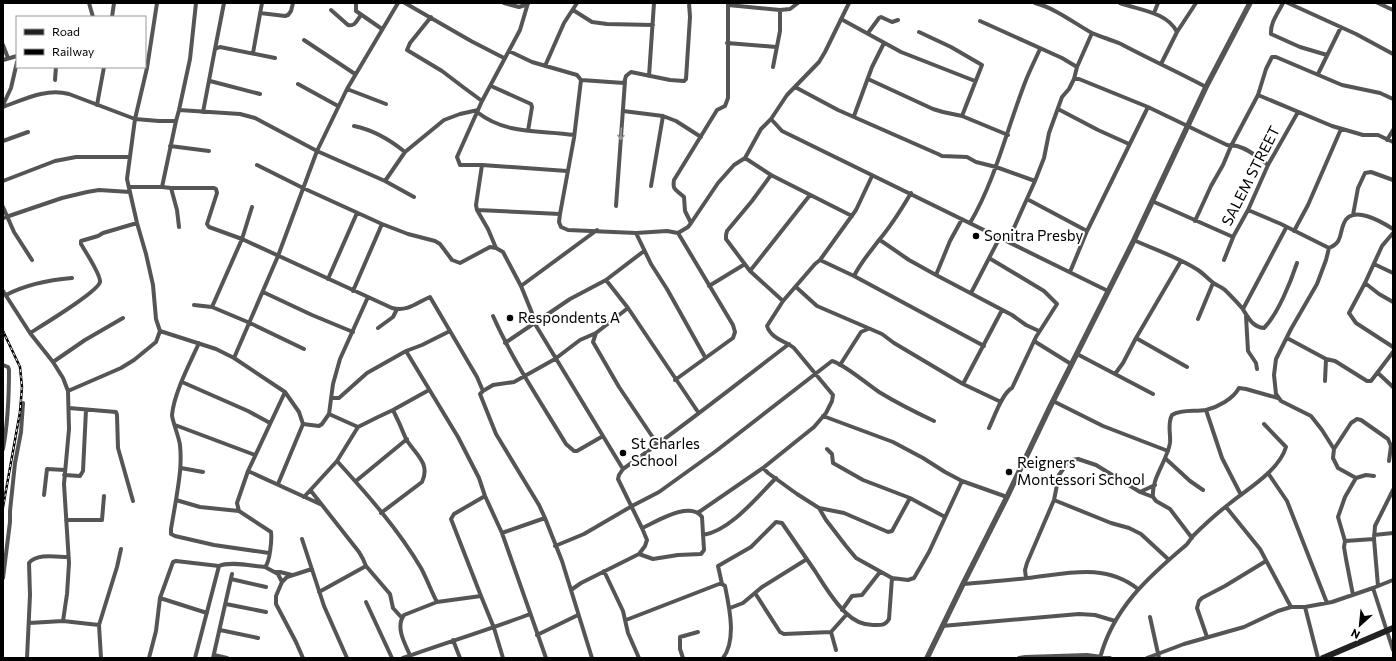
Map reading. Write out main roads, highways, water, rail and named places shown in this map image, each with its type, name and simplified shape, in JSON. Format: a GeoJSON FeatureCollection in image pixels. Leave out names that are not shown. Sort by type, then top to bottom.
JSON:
{"type":"FeatureCollection","features":[{"type":"Feature","properties":{"kind":"main road"},"geometry":{"type":"LineString","coordinates":[[1323,658],[1393,628]]}},
{"type":"Feature","properties":{"kind":"railway"},"geometry":{"type":"LineString","coordinates":[[3,331],[20,367],[22,387],[20,412],[3,507]]}},
{"type":"Feature","properties":{"kind":"place","name":"Sonitra Presby"},"geometry":{"type":"Point","coordinates":[976,236]}},
{"type":"Feature","properties":{"kind":"place","name":"Respondents A"},"geometry":{"type":"Point","coordinates":[510,318]}},
{"type":"Feature","properties":{"kind":"place","name":"St Charles School"},"geometry":{"type":"Point","coordinates":[623,453]}},
{"type":"Feature","properties":{"kind":"place","name":"Reigners Montessori School"},"geometry":{"type":"Point","coordinates":[1009,472]}}]}
